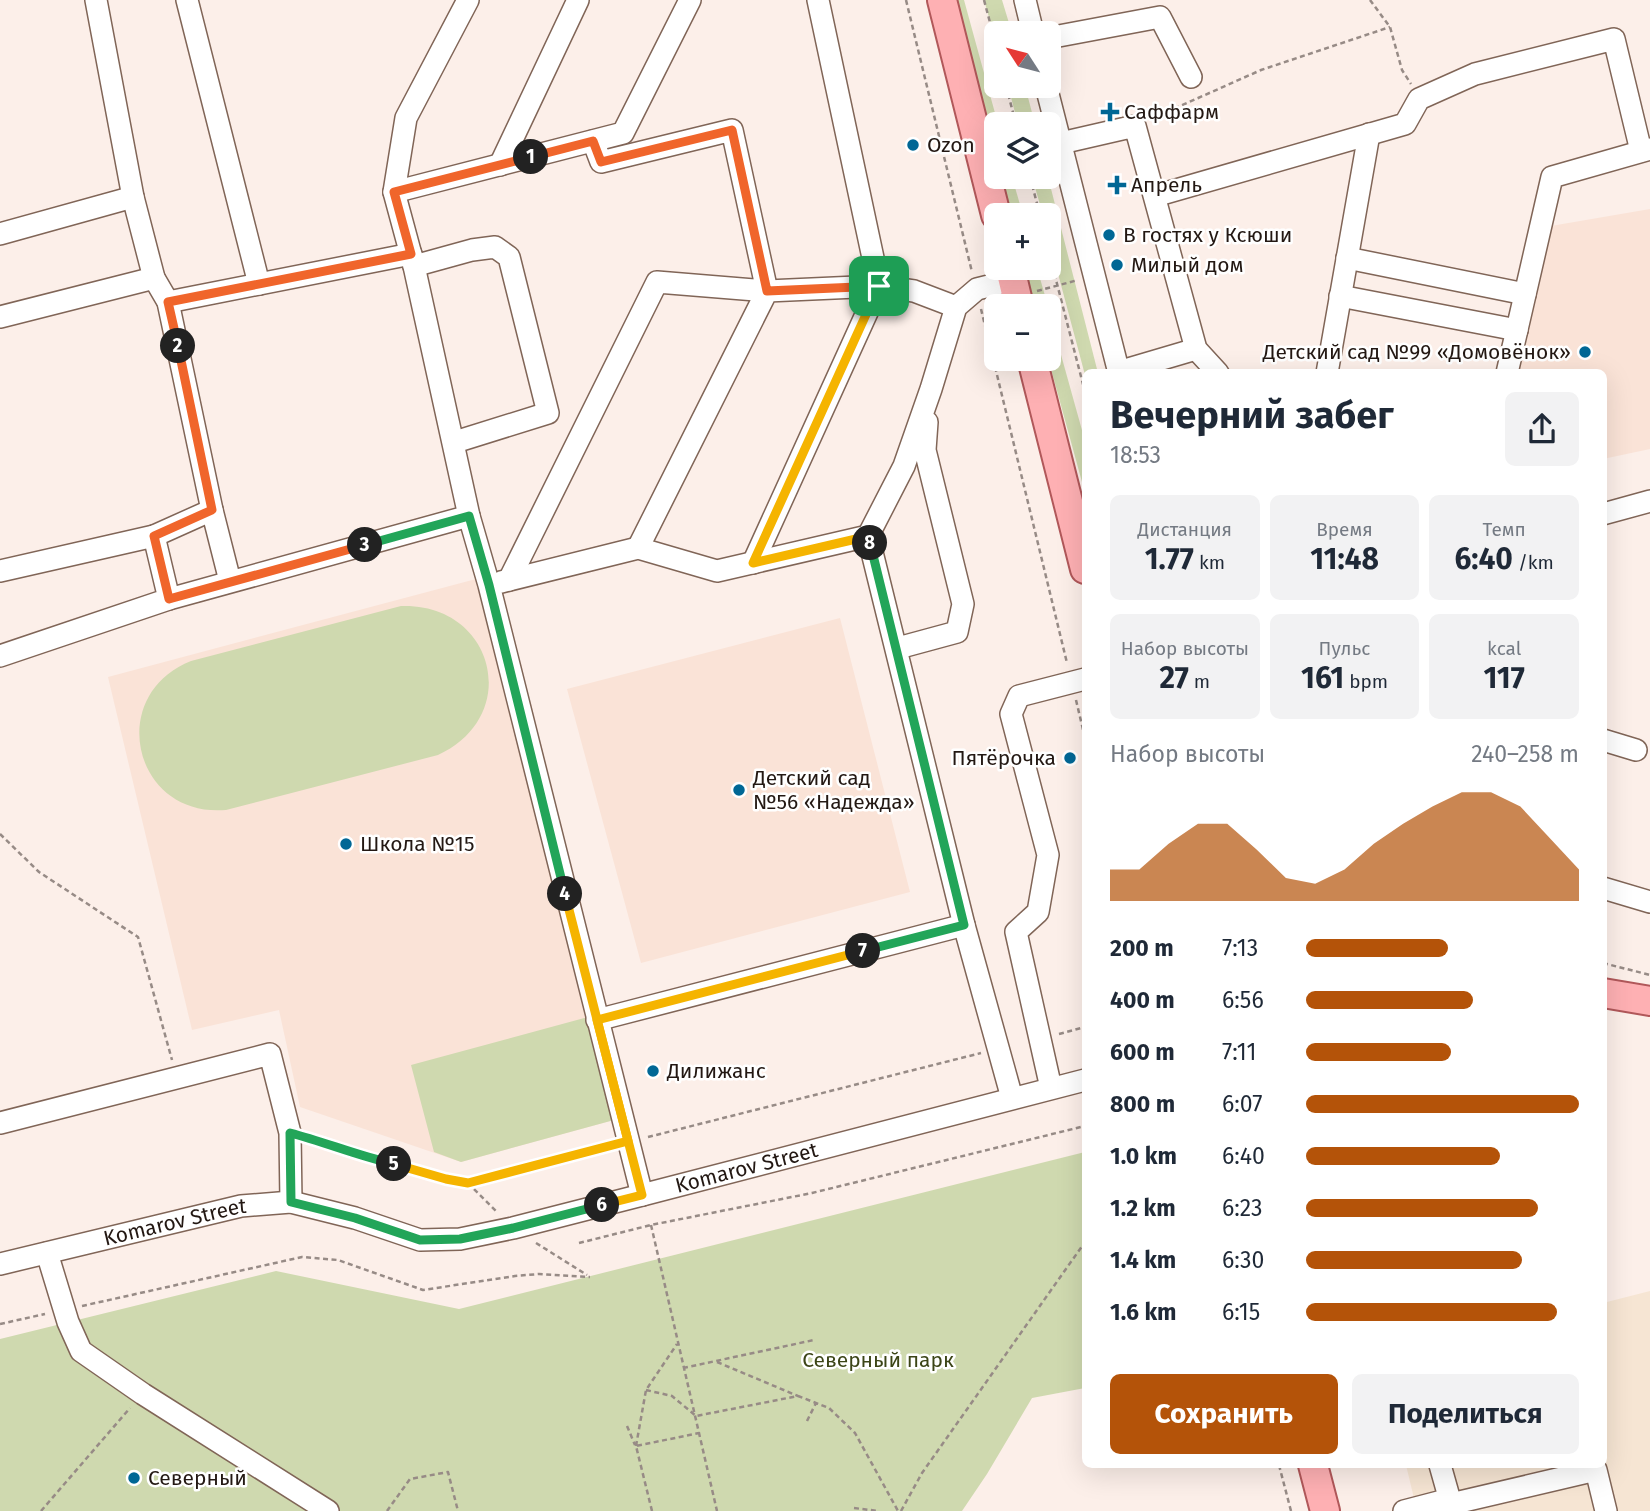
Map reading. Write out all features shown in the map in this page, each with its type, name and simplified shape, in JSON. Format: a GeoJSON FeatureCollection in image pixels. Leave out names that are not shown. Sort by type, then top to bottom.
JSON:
{"type":"FeatureCollection","features":[{"type":"Feature","properties":{"kind":"main road"},"geometry":{"type":"LineString","coordinates":[[942,0],[993,203]]}},
{"type":"Feature","properties":{"kind":"main road"},"geometry":{"type":"LineString","coordinates":[[1035,371],[1082,557]]}},
{"type":"Feature","properties":{"kind":"main road"},"geometry":{"type":"LineString","coordinates":[[1607,994],[1650,1001]]}},
{"type":"Feature","properties":{"kind":"main road"},"geometry":{"type":"LineString","coordinates":[[1314,1468],[1325,1511]]}},
{"type":"Feature","properties":{"kind":"street"},"geometry":{"type":"LineString","coordinates":[[96,0],[133,197],[154,278],[168,302],[230,582]]}},
{"type":"Feature","properties":{"kind":"street"},"geometry":{"type":"LineString","coordinates":[[187,0],[259,284]]}},
{"type":"Feature","properties":{"kind":"street"},"geometry":{"type":"LineString","coordinates":[[468,0],[406,118],[394,192],[455,442],[469,516],[499,583],[597,1020],[642,1195]]}},
{"type":"Feature","properties":{"kind":"street"},"geometry":{"type":"LineString","coordinates":[[500,165],[578,0]]}},
{"type":"Feature","properties":{"kind":"street"},"geometry":{"type":"LineString","coordinates":[[394,192],[623,133],[690,0]]}},
{"type":"Feature","properties":{"kind":"street"},"geometry":{"type":"LineString","coordinates":[[753,563],[879,286],[818,0]]}},
{"type":"Feature","properties":{"kind":"street"},"geometry":{"type":"LineString","coordinates":[[1025,0],[1030,21]]}},
{"type":"Feature","properties":{"kind":"street"},"geometry":{"type":"LineString","coordinates":[[1061,36],[1160,17],[1191,77]]}},
{"type":"Feature","properties":{"kind":"street"},"geometry":{"type":"LineString","coordinates":[[1155,196],[1405,124],[1419,99],[1475,74],[1614,39],[1646,150],[1552,177],[1508,369]]}},
{"type":"Feature","properties":{"kind":"street"},"geometry":{"type":"LineString","coordinates":[[1118,369],[1061,144],[1135,126],[1196,349],[1214,369]]}},
{"type":"Feature","properties":{"kind":"street"},"geometry":{"type":"LineString","coordinates":[[593,141],[601,162],[732,130],[767,291],[638,548]]}},
{"type":"Feature","properties":{"kind":"street"},"geometry":{"type":"LineString","coordinates":[[1328,369],[1369,134]]}},
{"type":"Feature","properties":{"kind":"street"},"geometry":{"type":"LineString","coordinates":[[0,234],[133,197]]}},
{"type":"Feature","properties":{"kind":"street"},"geometry":{"type":"LineString","coordinates":[[168,302],[259,284],[495,247],[509,257],[548,413],[455,442]]}},
{"type":"Feature","properties":{"kind":"street"},"geometry":{"type":"LineString","coordinates":[[1347,258],[1525,294]]}},
{"type":"Feature","properties":{"kind":"street"},"geometry":{"type":"LineString","coordinates":[[0,317],[154,278]]}},
{"type":"Feature","properties":{"kind":"street"},"geometry":{"type":"LineString","coordinates":[[499,583],[657,282],[767,291],[879,286],[914,291],[956,307]]}},
{"type":"Feature","properties":{"kind":"street"},"geometry":{"type":"LineString","coordinates":[[1012,1098],[964,925],[869,536],[904,466],[956,307],[977,289],[1015,288]]}},
{"type":"Feature","properties":{"kind":"street"},"geometry":{"type":"LineString","coordinates":[[1340,296],[1517,330]]}},
{"type":"Feature","properties":{"kind":"street"},"geometry":{"type":"LineString","coordinates":[[1132,369],[1196,349]]}},
{"type":"Feature","properties":{"kind":"street"},"geometry":{"type":"LineString","coordinates":[[898,648],[957,632],[963,604],[925,450],[931,389]]}},
{"type":"Feature","properties":{"kind":"street"},"geometry":{"type":"LineString","coordinates":[[1607,513],[1650,500]]}},
{"type":"Feature","properties":{"kind":"street"},"geometry":{"type":"LineString","coordinates":[[0,571],[154,536],[212,510]]}},
{"type":"Feature","properties":{"kind":"street"},"geometry":{"type":"LineString","coordinates":[[0,656],[169,599],[469,516]]}},
{"type":"Feature","properties":{"kind":"street"},"geometry":{"type":"LineString","coordinates":[[154,536],[169,599]]}},
{"type":"Feature","properties":{"kind":"street"},"geometry":{"type":"LineString","coordinates":[[499,583],[638,548],[717,571],[869,536]]}},
{"type":"Feature","properties":{"kind":"street"},"geometry":{"type":"LineString","coordinates":[[1051,1088],[1016,932],[1038,912],[1048,855],[1011,714],[1019,696],[1078,681]]}},
{"type":"Feature","properties":{"kind":"street"},"geometry":{"type":"LineString","coordinates":[[1607,741],[1636,750]]}},
{"type":"Feature","properties":{"kind":"street"},"geometry":{"type":"LineString","coordinates":[[1607,889],[1650,902]]}},
{"type":"Feature","properties":{"kind":"street"},"geometry":{"type":"LineString","coordinates":[[597,1020],[964,925]]}},
{"type":"Feature","properties":{"kind":"street"},"geometry":{"type":"LineString","coordinates":[[0,1123],[270,1054],[290,1133],[291,1202]]}},
{"type":"Feature","properties":{"kind":"street","name":"Komarov Street"},"geometry":{"type":"LineString","coordinates":[[0,1264],[241,1206],[291,1202],[355,1218],[420,1240],[460,1239],[513,1228],[1082,1081]]}},
{"type":"Feature","properties":{"kind":"street"},"geometry":{"type":"LineString","coordinates":[[47,1253],[68,1322],[82,1351],[143,1394],[328,1511]]}},
{"type":"Feature","properties":{"kind":"street"},"geometry":{"type":"LineString","coordinates":[[1441,1468],[1451,1505]]}},
{"type":"Feature","properties":{"kind":"street"},"geometry":{"type":"LineString","coordinates":[[1404,1511],[1451,1505],[1596,1470],[1606,1511]]}},
{"type":"Feature","properties":{"kind":"path"},"geometry":{"type":"LineString","coordinates":[[906,0],[1078,681],[1082,714]]}},
{"type":"Feature","properties":{"kind":"path"},"geometry":{"type":"LineString","coordinates":[[984,0],[990,21]]}},
{"type":"Feature","properties":{"kind":"path"},"geometry":{"type":"LineString","coordinates":[[1370,0],[1390,27],[1402,70],[1419,99]]}},
{"type":"Feature","properties":{"kind":"path"},"geometry":{"type":"LineString","coordinates":[[1135,126],[1261,70],[1390,27]]}},
{"type":"Feature","properties":{"kind":"path"},"geometry":{"type":"LineString","coordinates":[[1015,288],[1058,286],[1094,276]]}},
{"type":"Feature","properties":{"kind":"path"},"geometry":{"type":"LineString","coordinates":[[1056,280],[1082,380]]}},
{"type":"Feature","properties":{"kind":"path"},"geometry":{"type":"LineString","coordinates":[[0,834],[39,872],[138,937],[177,1077]]}},
{"type":"Feature","properties":{"kind":"path"},"geometry":{"type":"LineString","coordinates":[[1607,964],[1650,975]]}},
{"type":"Feature","properties":{"kind":"path"},"geometry":{"type":"LineString","coordinates":[[1040,1038],[1082,1028]]}},
{"type":"Feature","properties":{"kind":"path"},"geometry":{"type":"LineString","coordinates":[[290,1133],[365,1157],[468,1183],[998,1048]]}},
{"type":"Feature","properties":{"kind":"path"},"geometry":{"type":"LineString","coordinates":[[579,1243],[651,1225],[812,1193],[1082,1127]]}},
{"type":"Feature","properties":{"kind":"path"},"geometry":{"type":"LineString","coordinates":[[651,1225],[717,1511]]}},
{"type":"Feature","properties":{"kind":"path"},"geometry":{"type":"LineString","coordinates":[[716,1362],[829,1408],[855,1433],[899,1511],[922,1473],[1082,1246]]}},
{"type":"Feature","properties":{"kind":"path"},"geometry":{"type":"LineString","coordinates":[[0,1324],[302,1257],[338,1260],[423,1290],[539,1274],[590,1277]]}},
{"type":"Feature","properties":{"kind":"path"},"geometry":{"type":"LineString","coordinates":[[683,1368],[814,1340]]}},
{"type":"Feature","properties":{"kind":"path"},"geometry":{"type":"LineString","coordinates":[[636,1446],[646,1390],[677,1342]]}},
{"type":"Feature","properties":{"kind":"path"},"geometry":{"type":"LineString","coordinates":[[646,1390],[672,1395],[695,1416]]}},
{"type":"Feature","properties":{"kind":"path"},"geometry":{"type":"LineString","coordinates":[[41,1511],[143,1394]]}},
{"type":"Feature","properties":{"kind":"path"},"geometry":{"type":"LineString","coordinates":[[695,1416],[798,1396]]}},
{"type":"Feature","properties":{"kind":"path"},"geometry":{"type":"LineString","coordinates":[[807,1421],[816,1403]]}},
{"type":"Feature","properties":{"kind":"path"},"geometry":{"type":"LineString","coordinates":[[627,1426],[636,1446],[652,1511]]}},
{"type":"Feature","properties":{"kind":"path"},"geometry":{"type":"LineString","coordinates":[[636,1446],[699,1433]]}},
{"type":"Feature","properties":{"kind":"path"},"geometry":{"type":"LineString","coordinates":[[1280,1468],[1291,1511]]}},
{"type":"Feature","properties":{"kind":"path"},"geometry":{"type":"LineString","coordinates":[[387,1511],[410,1479],[448,1472],[458,1511]]}},
{"type":"Feature","properties":{"kind":"path"},"geometry":{"type":"LineString","coordinates":[[854,1507],[878,1511]]}},
{"type":"Feature","properties":{"kind":"shaded area","name":"Детский сад №99 «Домовёнок»"},"geometry":{"type":"Polygon","coordinates":[[[1650,209],[1650,449],[1607,458],[1607,369],[1518,369],[1545,227],[1650,209]]]}},
{"type":"Feature","properties":{"kind":"shaded area","name":"Школа №15"},"geometry":{"type":"Polygon","coordinates":[[[476,579],[614,1120],[461,1162],[300,1107],[279,1010],[192,1030],[108,677],[476,579]]]}},
{"type":"Feature","properties":{"kind":"shaded area","name":"Детский сад №56 «Надежда»"},"geometry":{"type":"Polygon","coordinates":[[[840,618],[910,892],[641,963],[567,689],[840,618]]]}},
{"type":"Feature","properties":{"kind":"shaded area"},"geometry":{"type":"Polygon","coordinates":[[[1650,1291],[1650,1511],[1417,1511],[1407,1468],[1607,1468],[1607,1302],[1650,1291]]]}},
{"type":"Feature","properties":{"kind":"green space"},"geometry":{"type":"Polygon","coordinates":[[[949,0],[964,0],[984,73],[984,98],[991,98],[995,112],[984,112],[984,124],[949,0]]]}},
{"type":"Feature","properties":{"kind":"green space"},"geometry":{"type":"Polygon","coordinates":[[[984,0],[1002,0],[1008,21],[990,21],[984,0]]]}},
{"type":"Feature","properties":{"kind":"green space"},"geometry":{"type":"Polygon","coordinates":[[[1011,98],[1028,98],[1032,112],[1015,112],[1011,98]]]}},
{"type":"Feature","properties":{"kind":"green space"},"geometry":{"type":"Polygon","coordinates":[[[1002,189],[1015,189],[1020,203],[1006,203],[1002,189]]]}},
{"type":"Feature","properties":{"kind":"green space"},"geometry":{"type":"Polygon","coordinates":[[[1035,189],[1051,189],[1055,203],[1040,203],[1035,189]]]}},
{"type":"Feature","properties":{"kind":"green space"},"geometry":{"type":"Polygon","coordinates":[[[1061,228],[1097,369],[1083,369],[1060,280],[1061,228]]]}},
{"type":"Feature","properties":{"kind":"green space"},"geometry":{"type":"Polygon","coordinates":[[[1027,280],[1040,280],[1045,294],[1031,294],[1027,280]]]}},
{"type":"Feature","properties":{"kind":"green space"},"geometry":{"type":"Polygon","coordinates":[[[1061,355],[1082,430],[1082,482],[1052,371],[1061,371],[1061,355]]]}},
{"type":"Feature","properties":{"kind":"green space"},"geometry":{"type":"Polygon","coordinates":[[[401,606],[433,610],[458,623],[476,642],[487,665],[488,690],[481,715],[465,737],[438,755],[226,810],[194,807],[169,795],[151,775],[141,751],[140,725],[147,700],[164,677],[191,661],[401,606]]]}},
{"type":"Feature","properties":{"kind":"green space"},"geometry":{"type":"Polygon","coordinates":[[[588,1017],[614,1120],[461,1162],[434,1152],[411,1065],[588,1017]]]}},
{"type":"Feature","properties":{"kind":"green space","name":"Северный парк"},"geometry":{"type":"Polygon","coordinates":[[[1082,1153],[1082,1389],[1032,1398],[962,1511],[0,1511],[0,1339],[276,1271],[459,1309],[1082,1153]]]}},
{"type":"Feature","properties":{"kind":"place","name":"Саффарм"},"geometry":{"type":"Point","coordinates":[1110,112]}},
{"type":"Feature","properties":{"kind":"place","name":"Ozon"},"geometry":{"type":"Point","coordinates":[913,145]}},
{"type":"Feature","properties":{"kind":"place","name":"Апрель"},"geometry":{"type":"Point","coordinates":[1117,185]}},
{"type":"Feature","properties":{"kind":"place","name":"В гостях у Ксюши"},"geometry":{"type":"Point","coordinates":[1109,235]}},
{"type":"Feature","properties":{"kind":"place","name":"Милый дом"},"geometry":{"type":"Point","coordinates":[1117,265]}},
{"type":"Feature","properties":{"kind":"place","name":"Детский сад №99 «Домовёнок»"},"geometry":{"type":"Point","coordinates":[1585,352]}},
{"type":"Feature","properties":{"kind":"place","name":"Пятёрочка"},"geometry":{"type":"Point","coordinates":[1070,758]}},
{"type":"Feature","properties":{"kind":"place","name":"Детский сад №56 «Надежда»"},"geometry":{"type":"Point","coordinates":[739,790]}},
{"type":"Feature","properties":{"kind":"place","name":"Школа №15"},"geometry":{"type":"Point","coordinates":[346,844]}},
{"type":"Feature","properties":{"kind":"place","name":"Дилижанс"},"geometry":{"type":"Point","coordinates":[653,1071]}},
{"type":"Feature","properties":{"kind":"place","name":"Северный"},"geometry":{"type":"Point","coordinates":[134,1478]}},
{"type":"Feature","properties":{"kind":"route"},"geometry":{"type":"LineString","coordinates":[[879,286],[753,563],[869,536],[964,925],[597,1020],[642,1195],[460,1239],[420,1240],[355,1218],[291,1202],[290,1133],[365,1157],[468,1183],[628,1141],[597,1020],[489,585],[469,516],[169,599],[154,536],[212,510],[168,302],[411,254],[394,192],[593,141],[601,162],[732,130],[767,291],[879,286]]}}]}
